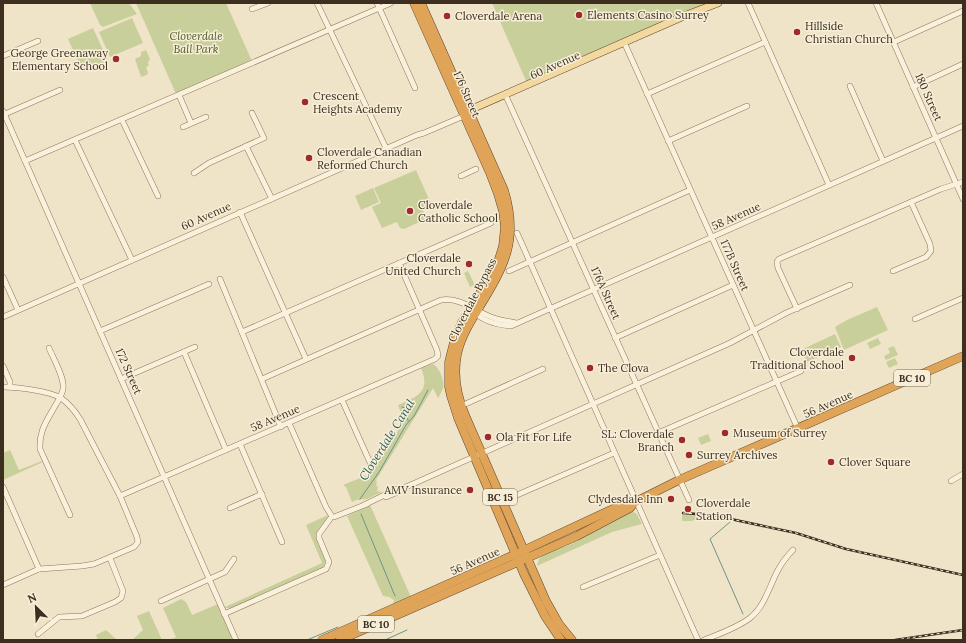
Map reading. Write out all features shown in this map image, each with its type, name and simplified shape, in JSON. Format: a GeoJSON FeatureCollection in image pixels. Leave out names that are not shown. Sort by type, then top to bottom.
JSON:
{"type":"FeatureCollection","features":[{"type":"Feature","properties":{"kind":"highway","name":"176 Street"},"geometry":{"type":"LineString","coordinates":[[414,3],[467,113],[498,194]]}},
{"type":"Feature","properties":{"kind":"highway","name":"BC 15"},"geometry":{"type":"LineString","coordinates":[[421,3],[467,113]]}},
{"type":"Feature","properties":{"kind":"highway","name":"Cloverdale Bypass"},"geometry":{"type":"LineString","coordinates":[[467,113],[502,184],[508,202],[511,222],[508,249],[500,272],[475,310],[460,326],[450,355],[448,374],[449,387],[453,401],[522,556],[533,571],[553,614],[572,640]]}},
{"type":"Feature","properties":{"kind":"highway","name":"Cloverdale Bypass"},"geometry":{"type":"LineString","coordinates":[[478,455],[461,406],[456,386],[455,369],[462,338],[499,259],[503,246],[504,219],[498,194]]}},
{"type":"Feature","properties":{"kind":"highway","name":"56 Avenue"},"geometry":{"type":"LineString","coordinates":[[522,556],[539,553],[589,530],[630,508],[636,502],[679,480],[963,356]]}},
{"type":"Feature","properties":{"kind":"highway","name":"56 Avenue"},"geometry":{"type":"LineString","coordinates":[[340,640],[522,556],[541,543],[628,502],[636,502]]}},
{"type":"Feature","properties":{"kind":"highway"},"geometry":{"type":"LineString","coordinates":[[524,574],[503,565],[508,551],[515,541],[541,543]]}},
{"type":"Feature","properties":{"kind":"highway"},"geometry":{"type":"LineString","coordinates":[[533,571],[539,553]]}},
{"type":"Feature","properties":{"kind":"highway","name":"Cloverdale Bypass"},"geometry":{"type":"LineString","coordinates":[[522,556],[524,574],[545,616],[561,640]]}},
{"type":"Feature","properties":{"kind":"highway","name":"56 Avenue"},"geometry":{"type":"LineString","coordinates":[[322,640],[503,565]]}},
{"type":"Feature","properties":{"kind":"main road","name":"60 Avenue"},"geometry":{"type":"LineString","coordinates":[[467,113],[625,44],[684,16],[718,3]]}},
{"type":"Feature","properties":{"kind":"main road","name":"60 Avenue"},"geometry":{"type":"LineString","coordinates":[[506,96],[535,86],[539,81],[582,61],[625,44]]}},
{"type":"Feature","properties":{"kind":"street"},"geometry":{"type":"LineString","coordinates":[[252,9],[266,3]]}},
{"type":"Feature","properties":{"kind":"street"},"geometry":{"type":"LineString","coordinates":[[317,3],[386,148]]}},
{"type":"Feature","properties":{"kind":"street"},"geometry":{"type":"LineString","coordinates":[[26,161],[329,30],[378,6],[390,3]]}},
{"type":"Feature","properties":{"kind":"street"},"geometry":{"type":"LineString","coordinates":[[748,3],[829,185]]}},
{"type":"Feature","properties":{"kind":"street","name":"180 Street"},"geometry":{"type":"LineString","coordinates":[[876,3],[963,199]]}},
{"type":"Feature","properties":{"kind":"street"},"geometry":{"type":"LineString","coordinates":[[378,6],[415,88]]}},
{"type":"Feature","properties":{"kind":"street"},"geometry":{"type":"LineString","coordinates":[[894,42],[963,11]]}},
{"type":"Feature","properties":{"kind":"street"},"geometry":{"type":"LineString","coordinates":[[3,56],[38,41]]}},
{"type":"Feature","properties":{"kind":"street"},"geometry":{"type":"LineString","coordinates":[[647,94],[765,42]]}},
{"type":"Feature","properties":{"kind":"street","name":"177B Street"},"geometry":{"type":"LineString","coordinates":[[625,44],[798,429]]}},
{"type":"Feature","properties":{"kind":"street"},"geometry":{"type":"LineString","coordinates":[[913,87],[963,64]]}},
{"type":"Feature","properties":{"kind":"street"},"geometry":{"type":"LineString","coordinates":[[850,86],[883,161]]}},
{"type":"Feature","properties":{"kind":"street"},"geometry":{"type":"LineString","coordinates":[[4,113],[60,90]]}},
{"type":"Feature","properties":{"kind":"street"},"geometry":{"type":"LineString","coordinates":[[179,95],[191,123]]}},
{"type":"Feature","properties":{"kind":"street","name":"176A Street"},"geometry":{"type":"LineString","coordinates":[[506,96],[689,500]]}},
{"type":"Feature","properties":{"kind":"street"},"geometry":{"type":"LineString","coordinates":[[668,141],[747,106]]}},
{"type":"Feature","properties":{"kind":"street","name":"172 Street"},"geometry":{"type":"LineString","coordinates":[[4,113],[236,640]]}},
{"type":"Feature","properties":{"kind":"street"},"geometry":{"type":"LineString","coordinates":[[194,173],[209,163],[264,138],[252,113]]}},
{"type":"Feature","properties":{"kind":"street","name":"60 Avenue"},"geometry":{"type":"LineString","coordinates":[[3,317],[417,135],[423,130],[467,113]]}},
{"type":"Feature","properties":{"kind":"street"},"geometry":{"type":"LineString","coordinates":[[183,127],[206,117]]}},
{"type":"Feature","properties":{"kind":"street"},"geometry":{"type":"LineString","coordinates":[[122,120],[158,196]]}},
{"type":"Feature","properties":{"kind":"street","name":"58 Avenue"},"geometry":{"type":"LineString","coordinates":[[262,379],[419,309],[444,300],[460,302],[475,310],[491,322],[504,326],[511,326],[963,126]]}},
{"type":"Feature","properties":{"kind":"street"},"geometry":{"type":"LineString","coordinates":[[75,140],[132,260]]}},
{"type":"Feature","properties":{"kind":"street"},"geometry":{"type":"LineString","coordinates":[[246,146],[272,199]]}},
{"type":"Feature","properties":{"kind":"street"},"geometry":{"type":"LineString","coordinates":[[461,176],[476,169]]}},
{"type":"Feature","properties":{"kind":"street"},"geometry":{"type":"LineString","coordinates":[[797,309],[778,268],[777,262],[782,258],[941,188],[963,182]]}},
{"type":"Feature","properties":{"kind":"street"},"geometry":{"type":"LineString","coordinates":[[509,270],[690,190]]}},
{"type":"Feature","properties":{"kind":"street"},"geometry":{"type":"LineString","coordinates":[[893,271],[926,257],[930,251],[930,244],[911,202]]}},
{"type":"Feature","properties":{"kind":"street"},"geometry":{"type":"LineString","coordinates":[[240,212],[306,359]]}},
{"type":"Feature","properties":{"kind":"street"},"geometry":{"type":"LineString","coordinates":[[242,332],[490,223]]}},
{"type":"Feature","properties":{"kind":"street"},"geometry":{"type":"LineString","coordinates":[[517,233],[698,640]]}},
{"type":"Feature","properties":{"kind":"street"},"geometry":{"type":"LineString","coordinates":[[399,263],[419,309]]}},
{"type":"Feature","properties":{"kind":"street"},"geometry":{"type":"LineString","coordinates":[[3,277],[18,310]]}},
{"type":"Feature","properties":{"kind":"street"},"geometry":{"type":"LineString","coordinates":[[220,279],[281,427]]}},
{"type":"Feature","properties":{"kind":"street"},"geometry":{"type":"LineString","coordinates":[[100,331],[209,284]]}},
{"type":"Feature","properties":{"kind":"street"},"geometry":{"type":"LineString","coordinates":[[615,338],[733,285]]}},
{"type":"Feature","properties":{"kind":"street"},"geometry":{"type":"LineString","coordinates":[[224,614],[326,568],[329,562],[318,534],[332,517],[398,492],[401,489],[730,343],[797,309],[850,285]]}},
{"type":"Feature","properties":{"kind":"street"},"geometry":{"type":"LineString","coordinates":[[915,319],[963,298]]}},
{"type":"Feature","properties":{"kind":"street","name":"58 Avenue"},"geometry":{"type":"LineString","coordinates":[[120,496],[432,360],[438,356],[437,350],[419,309]]}},
{"type":"Feature","properties":{"kind":"street"},"geometry":{"type":"LineString","coordinates":[[121,379],[195,347]]}},
{"type":"Feature","properties":{"kind":"street"},"geometry":{"type":"LineString","coordinates":[[49,348],[62,378],[63,388],[60,398],[43,426],[40,438],[40,449],[70,515]]}},
{"type":"Feature","properties":{"kind":"street"},"geometry":{"type":"LineString","coordinates":[[184,352],[226,450]]}},
{"type":"Feature","properties":{"kind":"street"},"geometry":{"type":"LineString","coordinates":[[3,366],[10,382],[10,387]]}},
{"type":"Feature","properties":{"kind":"street"},"geometry":{"type":"LineString","coordinates":[[461,406],[543,369]]}},
{"type":"Feature","properties":{"kind":"street"},"geometry":{"type":"LineString","coordinates":[[658,433],[801,371]]}},
{"type":"Feature","properties":{"kind":"street"},"geometry":{"type":"LineString","coordinates":[[3,387],[38,391],[60,398],[72,408],[80,419],[120,496],[138,542],[137,544],[110,558],[86,566],[39,569],[3,585]]}},
{"type":"Feature","properties":{"kind":"street"},"geometry":{"type":"LineString","coordinates":[[342,400],[372,467]]}},
{"type":"Feature","properties":{"kind":"street"},"geometry":{"type":"LineString","coordinates":[[289,423],[326,507],[332,517]]}},
{"type":"Feature","properties":{"kind":"street"},"geometry":{"type":"LineString","coordinates":[[240,444],[282,542]]}},
{"type":"Feature","properties":{"kind":"street"},"geometry":{"type":"LineString","coordinates":[[510,498],[614,452]]}},
{"type":"Feature","properties":{"kind":"street"},"geometry":{"type":"LineString","coordinates":[[951,481],[963,474]]}},
{"type":"Feature","properties":{"kind":"street"},"geometry":{"type":"LineString","coordinates":[[3,487],[39,569]]}},
{"type":"Feature","properties":{"kind":"street"},"geometry":{"type":"LineString","coordinates":[[230,508],[262,494]]}},
{"type":"Feature","properties":{"kind":"street"},"geometry":{"type":"LineString","coordinates":[[704,640],[739,625],[749,618],[763,602],[778,570],[792,550]]}},
{"type":"Feature","properties":{"kind":"street"},"geometry":{"type":"LineString","coordinates":[[583,587],[660,555]]}},
{"type":"Feature","properties":{"kind":"street"},"geometry":{"type":"LineString","coordinates":[[38,634],[58,618],[78,617],[85,615],[121,598],[123,591],[110,558]]}},
{"type":"Feature","properties":{"kind":"street"},"geometry":{"type":"LineString","coordinates":[[161,600],[225,572],[234,559]]}},
{"type":"Feature","properties":{"kind":"green space"},"geometry":{"type":"Polygon","coordinates":[[[90,3],[129,3],[137,14],[103,27],[100,25],[90,3]]]}},
{"type":"Feature","properties":{"kind":"green space","name":"Cloverdale Ball Park"},"geometry":{"type":"Polygon","coordinates":[[[136,3],[226,3],[252,61],[176,94],[136,3]]]}},
{"type":"Feature","properties":{"kind":"green space"},"geometry":{"type":"Polygon","coordinates":[[[492,3],[708,3],[527,83],[492,3]]]}},
{"type":"Feature","properties":{"kind":"green space"},"geometry":{"type":"Polygon","coordinates":[[[132,18],[143,43],[110,57],[99,32],[132,18]]]}},
{"type":"Feature","properties":{"kind":"green space"},"geometry":{"type":"Polygon","coordinates":[[[93,28],[108,61],[83,72],[68,39],[93,28]]]}},
{"type":"Feature","properties":{"kind":"green space"},"geometry":{"type":"Polygon","coordinates":[[[146,50],[150,59],[148,63],[149,65],[146,68],[148,72],[147,75],[141,77],[135,59],[141,56],[141,52],[146,50]]]}},
{"type":"Feature","properties":{"kind":"green space"},"geometry":{"type":"Polygon","coordinates":[[[416,170],[432,206],[423,210],[426,219],[404,229],[400,228],[397,222],[382,228],[372,207],[381,203],[374,188],[416,170]]]}},
{"type":"Feature","properties":{"kind":"green space"},"geometry":{"type":"Polygon","coordinates":[[[373,188],[379,202],[361,210],[355,196],[373,188]]]}},
{"type":"Feature","properties":{"kind":"green space"},"geometry":{"type":"Polygon","coordinates":[[[468,271],[475,285],[470,287],[464,273],[468,271]]]}},
{"type":"Feature","properties":{"kind":"green space"},"geometry":{"type":"Polygon","coordinates":[[[877,307],[888,330],[844,350],[835,327],[877,307]]]}},
{"type":"Feature","properties":{"kind":"green space"},"geometry":{"type":"Polygon","coordinates":[[[835,334],[841,347],[807,362],[801,350],[835,334]]]}},
{"type":"Feature","properties":{"kind":"green space"},"geometry":{"type":"Polygon","coordinates":[[[878,338],[881,344],[870,349],[867,343],[878,338]]]}},
{"type":"Feature","properties":{"kind":"green space"},"geometry":{"type":"Polygon","coordinates":[[[894,346],[898,355],[886,360],[884,356],[890,353],[888,348],[894,346]]]}},
{"type":"Feature","properties":{"kind":"green space"},"geometry":{"type":"Polygon","coordinates":[[[895,358],[898,364],[889,368],[886,362],[895,358]]]}},
{"type":"Feature","properties":{"kind":"green space"},"geometry":{"type":"Polygon","coordinates":[[[433,364],[439,371],[443,382],[443,388],[439,397],[438,398],[433,388],[376,480],[376,485],[378,487],[377,491],[382,492],[367,499],[352,502],[346,487],[343,485],[370,474],[404,421],[398,405],[411,399],[420,392],[424,383],[424,376],[421,368],[433,364]]]}},
{"type":"Feature","properties":{"kind":"green space"},"geometry":{"type":"Polygon","coordinates":[[[708,434],[711,441],[701,445],[698,438],[708,434]]]}},
{"type":"Feature","properties":{"kind":"green space"},"geometry":{"type":"Polygon","coordinates":[[[10,450],[19,470],[42,461],[43,462],[3,480],[3,453],[10,450]]]}},
{"type":"Feature","properties":{"kind":"green space"},"geometry":{"type":"Polygon","coordinates":[[[370,505],[411,597],[393,604],[394,600],[383,596],[347,516],[370,505]]]}},
{"type":"Feature","properties":{"kind":"green space"},"geometry":{"type":"Polygon","coordinates":[[[632,511],[637,514],[642,524],[612,532],[537,566],[539,559],[545,554],[569,545],[632,511]]]}},
{"type":"Feature","properties":{"kind":"green space"},"geometry":{"type":"Polygon","coordinates":[[[682,514],[706,515],[706,517],[691,521],[682,521],[682,514]]]}},
{"type":"Feature","properties":{"kind":"green space"},"geometry":{"type":"Polygon","coordinates":[[[328,515],[317,534],[317,542],[325,559],[323,568],[231,608],[225,608],[322,563],[306,525],[328,515]]]}},
{"type":"Feature","properties":{"kind":"green space"},"geometry":{"type":"Polygon","coordinates":[[[181,599],[186,602],[192,615],[218,604],[233,640],[170,640],[176,637],[163,608],[181,599]]]}},
{"type":"Feature","properties":{"kind":"green space"},"geometry":{"type":"Polygon","coordinates":[[[149,611],[162,640],[132,640],[143,630],[137,616],[149,611]]]}},
{"type":"Feature","properties":{"kind":"green space"},"geometry":{"type":"Polygon","coordinates":[[[106,630],[117,640],[98,640],[96,635],[106,630]]]}},
{"type":"Feature","properties":{"kind":"waterway","name":"Cloverdale Canal"},"geometry":{"type":"LineString","coordinates":[[360,499],[379,472],[406,425],[414,416],[428,390]]}},
{"type":"Feature","properties":{"kind":"waterway"},"geometry":{"type":"LineString","coordinates":[[402,407],[407,409],[404,410],[405,417],[408,421]]}},
{"type":"Feature","properties":{"kind":"waterway","name":"Cloverdale Canal"},"geometry":{"type":"LineString","coordinates":[[361,514],[395,596]]}},
{"type":"Feature","properties":{"kind":"waterway"},"geometry":{"type":"LineString","coordinates":[[730,522],[710,539],[743,614]]}},
{"type":"Feature","properties":{"kind":"waterway","name":"Cloverdale Canal"},"geometry":{"type":"LineString","coordinates":[[307,640],[338,627]]}},
{"type":"Feature","properties":{"kind":"waterway"},"geometry":{"type":"LineString","coordinates":[[385,640],[407,630]]}},
{"type":"Feature","properties":{"kind":"railway"},"geometry":{"type":"LineString","coordinates":[[683,513],[712,515],[796,533],[846,549],[963,575]]}},
{"type":"Feature","properties":{"kind":"railway"},"geometry":{"type":"LineString","coordinates":[[895,640],[963,630]]}},
{"type":"Feature","properties":{"kind":"place","name":"Elements Casino Surrey"},"geometry":{"type":"Point","coordinates":[579,15]}},
{"type":"Feature","properties":{"kind":"place","name":"Cloverdale Arena"},"geometry":{"type":"Point","coordinates":[447,16]}},
{"type":"Feature","properties":{"kind":"place","name":"Hillside Christian Church"},"geometry":{"type":"Point","coordinates":[797,32]}},
{"type":"Feature","properties":{"kind":"place","name":"George Greenaway Elementary School"},"geometry":{"type":"Point","coordinates":[116,59]}},
{"type":"Feature","properties":{"kind":"place","name":"Crescent Heights Academy"},"geometry":{"type":"Point","coordinates":[305,102]}},
{"type":"Feature","properties":{"kind":"place","name":"Cloverdale Canadian Reformed Church"},"geometry":{"type":"Point","coordinates":[309,158]}},
{"type":"Feature","properties":{"kind":"place","name":"Cloverdale Catholic School"},"geometry":{"type":"Point","coordinates":[410,211]}},
{"type":"Feature","properties":{"kind":"place","name":"Cloverdale United Church"},"geometry":{"type":"Point","coordinates":[469,264]}},
{"type":"Feature","properties":{"kind":"place","name":"Cloverdale Traditional School"},"geometry":{"type":"Point","coordinates":[852,358]}},
{"type":"Feature","properties":{"kind":"place","name":"The Clova"},"geometry":{"type":"Point","coordinates":[590,368]}},
{"type":"Feature","properties":{"kind":"place","name":"Museum of Surrey"},"geometry":{"type":"Point","coordinates":[725,433]}},
{"type":"Feature","properties":{"kind":"place","name":"Ola Fit For Life"},"geometry":{"type":"Point","coordinates":[488,437]}},
{"type":"Feature","properties":{"kind":"place","name":"SL: Cloverdale Branch"},"geometry":{"type":"Point","coordinates":[682,440]}},
{"type":"Feature","properties":{"kind":"place","name":"Surrey Archives"},"geometry":{"type":"Point","coordinates":[689,455]}},
{"type":"Feature","properties":{"kind":"place","name":"Clover Square"},"geometry":{"type":"Point","coordinates":[831,462]}},
{"type":"Feature","properties":{"kind":"place","name":"AMV Insurance"},"geometry":{"type":"Point","coordinates":[470,490]}},
{"type":"Feature","properties":{"kind":"place","name":"Clydesdale Inn"},"geometry":{"type":"Point","coordinates":[671,499]}},
{"type":"Feature","properties":{"kind":"place","name":"Cloverdale Station"},"geometry":{"type":"Point","coordinates":[688,509]}}]}
